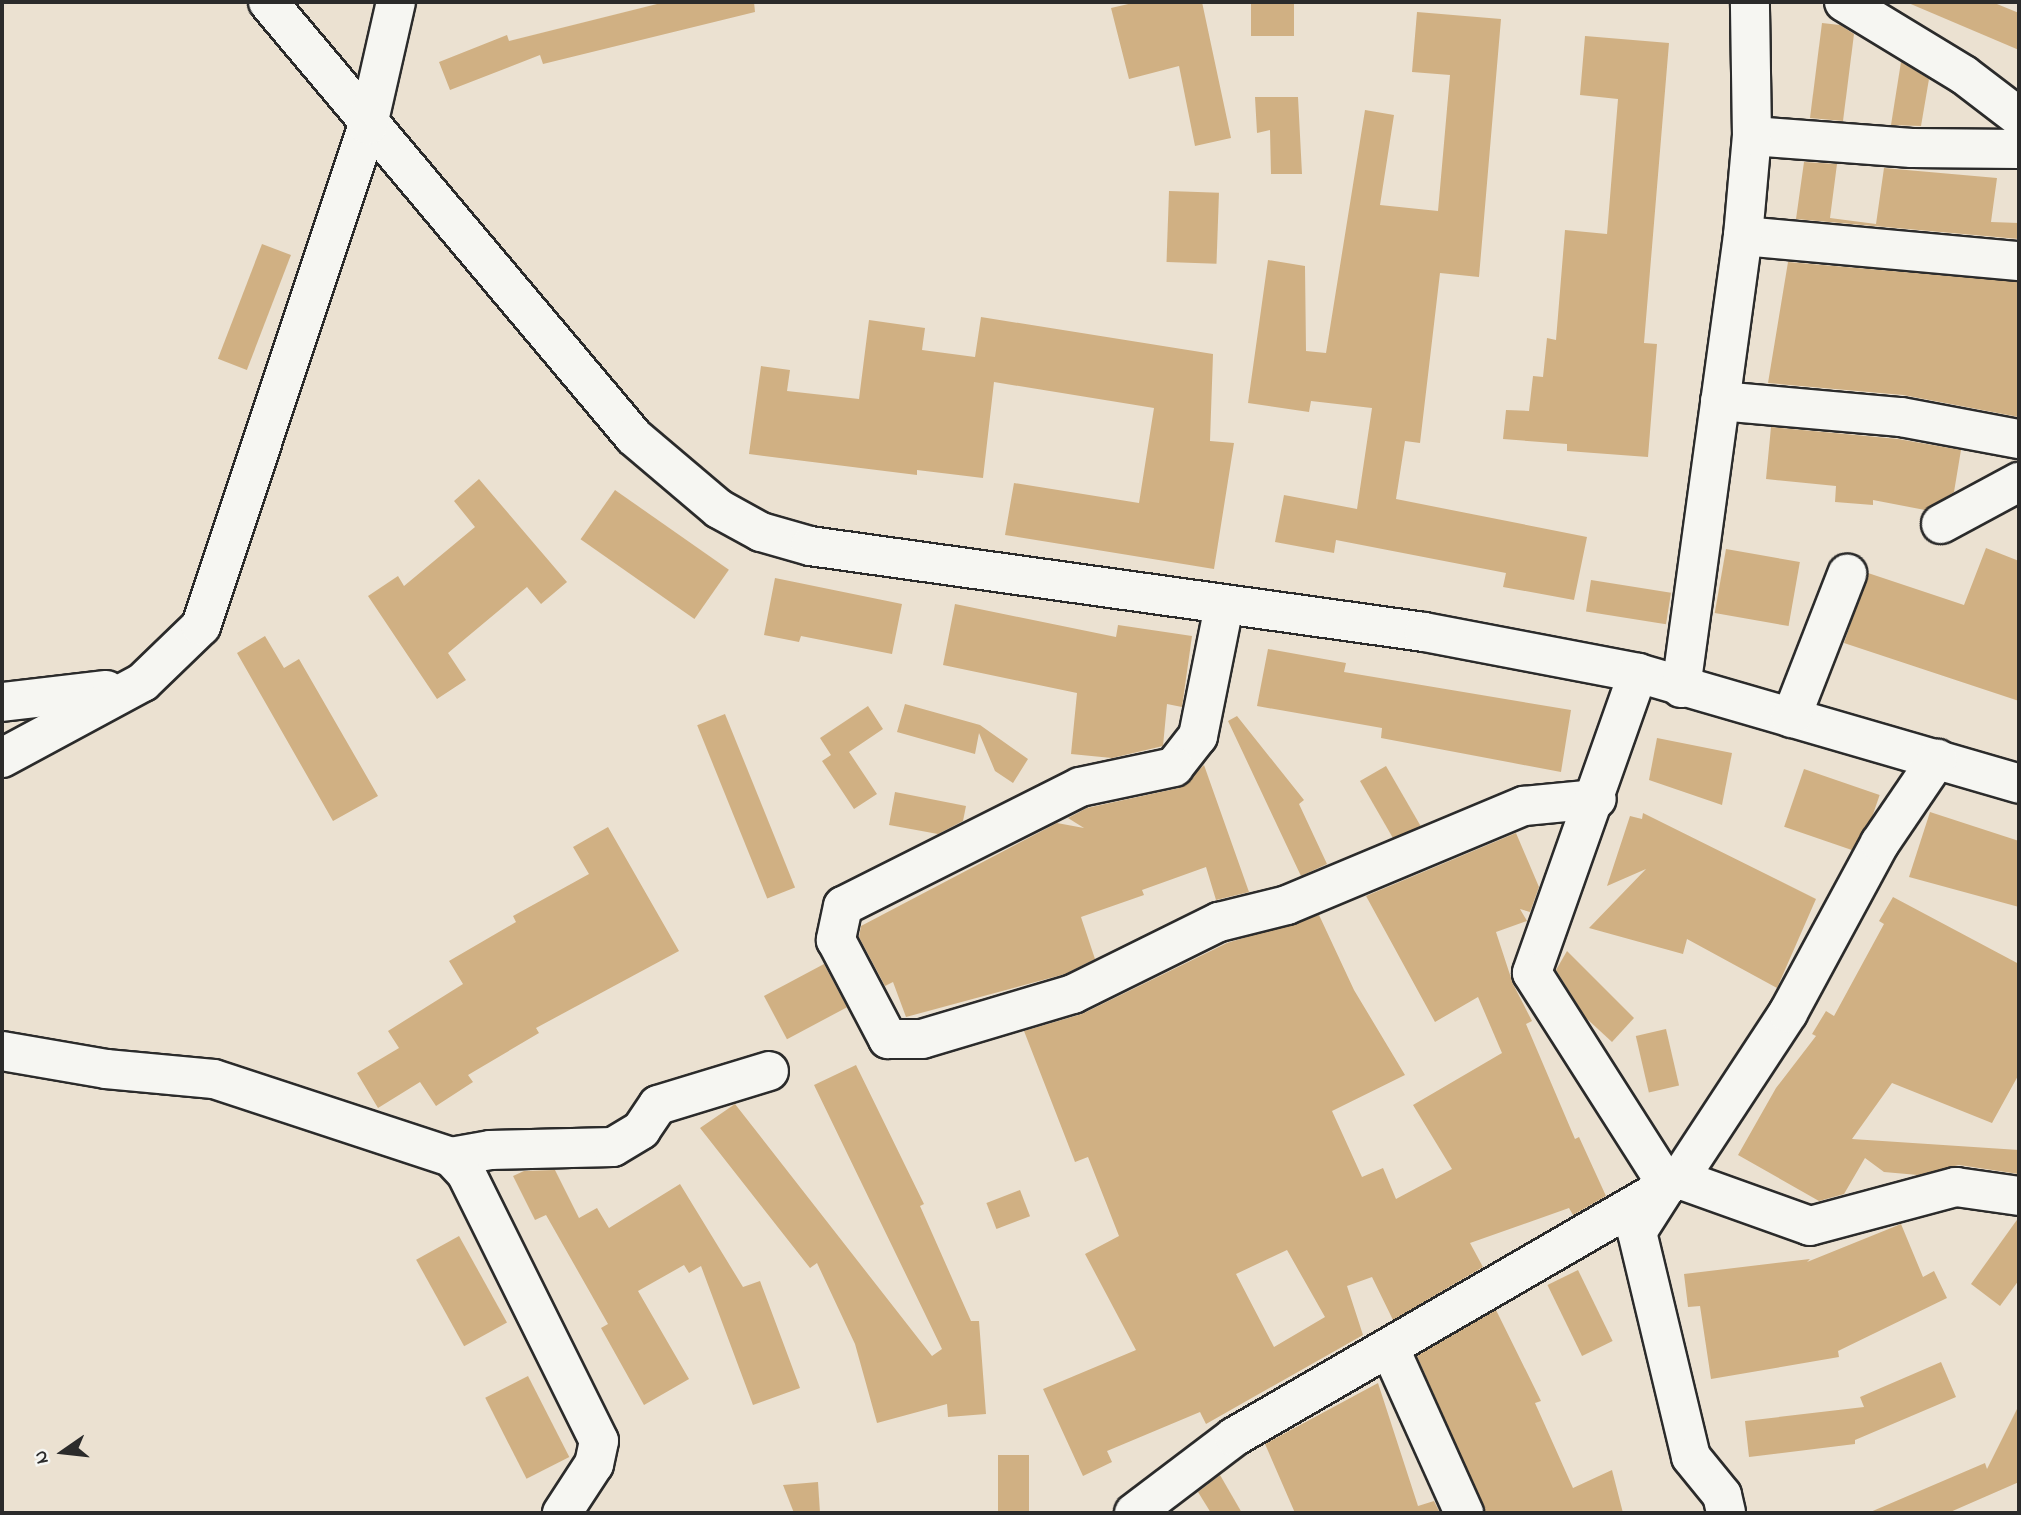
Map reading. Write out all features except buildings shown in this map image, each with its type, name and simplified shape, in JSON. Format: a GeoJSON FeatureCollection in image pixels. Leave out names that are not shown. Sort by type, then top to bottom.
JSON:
{"type":"FeatureCollection","features":[{"type":"Feature","properties":{"kind":"street"},"geometry":{"type":"LineString","coordinates":[[268,2],[368,125],[634,436],[719,509],[761,533],[810,546],[1424,632],[1638,673],[1681,688],[2019,784]]}},
{"type":"Feature","properties":{"kind":"street"},"geometry":{"type":"LineString","coordinates":[[2,758],[143,682],[201,626],[368,125],[396,2]]}},
{"type":"Feature","properties":{"kind":"street"},"geometry":{"type":"LineString","coordinates":[[1681,688],[1743,236],[1752,136],[1750,2]]}},
{"type":"Feature","properties":{"kind":"street"},"geometry":{"type":"LineString","coordinates":[[1844,2],[1964,75],[2019,117]]}},
{"type":"Feature","properties":{"kind":"street"},"geometry":{"type":"LineString","coordinates":[[1752,136],[1912,148],[2019,149]]}},
{"type":"Feature","properties":{"kind":"street"},"geometry":{"type":"LineString","coordinates":[[1743,236],[2019,261]]}},
{"type":"Feature","properties":{"kind":"street"},"geometry":{"type":"LineString","coordinates":[[1720,401],[1901,417],[2019,439]]}},
{"type":"Feature","properties":{"kind":"street"},"geometry":{"type":"LineString","coordinates":[[1941,524],[2019,482]]}},
{"type":"Feature","properties":{"kind":"street"},"geometry":{"type":"LineString","coordinates":[[1791,718],[1847,574]]}},
{"type":"Feature","properties":{"kind":"street"},"geometry":{"type":"LineString","coordinates":[[1224,606],[1198,736],[1174,767],[1080,787],[843,906],[836,940],[888,1039],[922,1039],[1073,994],[1219,922],[1287,905],[1524,806],[1597,799]]}},
{"type":"Feature","properties":{"kind":"street"},"geometry":{"type":"LineString","coordinates":[[1638,673],[1597,799],[1532,973],[1673,1182],[1810,1226],[1956,1187],[2019,1196]]}},
{"type":"Feature","properties":{"kind":"street"},"geometry":{"type":"LineString","coordinates":[[2,702],[71,697],[143,682]]}},
{"type":"Feature","properties":{"kind":"street"},"geometry":{"type":"LineString","coordinates":[[1726,1513],[1722,1495],[1691,1457],[1637,1232],[1788,1013],[1880,843],[1937,759]]}},
{"type":"Feature","properties":{"kind":"street"},"geometry":{"type":"LineString","coordinates":[[2,1051],[106,1069],[214,1079],[451,1157],[466,1173],[599,1441],[594,1464],[562,1513]]}},
{"type":"Feature","properties":{"kind":"street"},"geometry":{"type":"LineString","coordinates":[[451,1157],[489,1150],[613,1147],[641,1130],[658,1105],[769,1071]]}},
{"type":"Feature","properties":{"kind":"street"},"geometry":{"type":"LineString","coordinates":[[1134,1513],[1234,1437],[1390,1349],[1673,1182]]}},
{"type":"Feature","properties":{"kind":"street"},"geometry":{"type":"LineString","coordinates":[[1390,1349],[1464,1513]]}}]}
